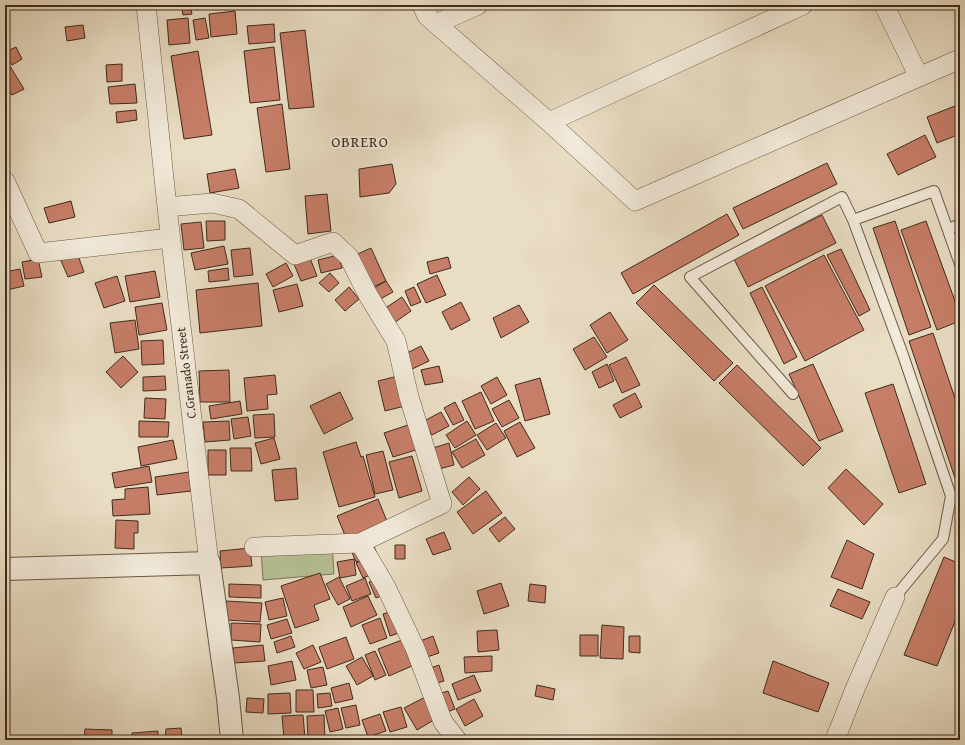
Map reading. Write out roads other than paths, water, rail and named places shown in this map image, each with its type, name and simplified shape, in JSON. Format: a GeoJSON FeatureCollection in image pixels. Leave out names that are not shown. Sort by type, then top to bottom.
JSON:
{"type":"FeatureCollection","features":[{"type":"Feature","properties":{"kind":"street","name":"C.Granado Street"},"geometry":{"type":"LineString","coordinates":[[146,5],[170,238],[232,740]]}},
{"type":"Feature","properties":{"kind":"street"},"geometry":{"type":"LineString","coordinates":[[422,5],[427,16],[549,122],[636,201],[960,59]]}},
{"type":"Feature","properties":{"kind":"street"},"geometry":{"type":"LineString","coordinates":[[436,24],[478,5]]}},
{"type":"Feature","properties":{"kind":"street"},"geometry":{"type":"LineString","coordinates":[[549,122],[803,5]]}},
{"type":"Feature","properties":{"kind":"street"},"geometry":{"type":"LineString","coordinates":[[884,5],[919,78]]}},
{"type":"Feature","properties":{"kind":"street"},"geometry":{"type":"LineString","coordinates":[[5,181],[38,252],[170,238]]}},
{"type":"Feature","properties":{"kind":"street"},"geometry":{"type":"LineString","coordinates":[[167,207],[212,203],[239,209],[295,255],[333,242],[349,257],[368,295],[396,341],[409,397],[442,504],[360,544],[254,548]]}},
{"type":"Feature","properties":{"kind":"street"},"geometry":{"type":"LineString","coordinates":[[360,544],[386,587],[415,648],[443,722],[457,740]]}},
{"type":"Feature","properties":{"kind":"street"},"geometry":{"type":"LineString","coordinates":[[5,569],[209,563]]}},
{"type":"Feature","properties":{"kind":"street"},"geometry":{"type":"LineString","coordinates":[[835,740],[855,689],[895,598]]}},
{"type":"Feature","properties":{"kind":"lane"},"geometry":{"type":"LineString","coordinates":[[853,220],[934,191],[960,264]]}},
{"type":"Feature","properties":{"kind":"lane"},"geometry":{"type":"LineString","coordinates":[[793,394],[690,277],[842,197],[853,220],[903,355],[951,496],[942,539],[895,598]]}},
{"type":"Feature","properties":{"kind":"lane"},"geometry":{"type":"LineString","coordinates":[[948,229],[960,224]]}},
{"type":"Feature","properties":{"kind":"district","name":"OBRERO"},"geometry":{"type":"Point","coordinates":[360,141]}}]}
